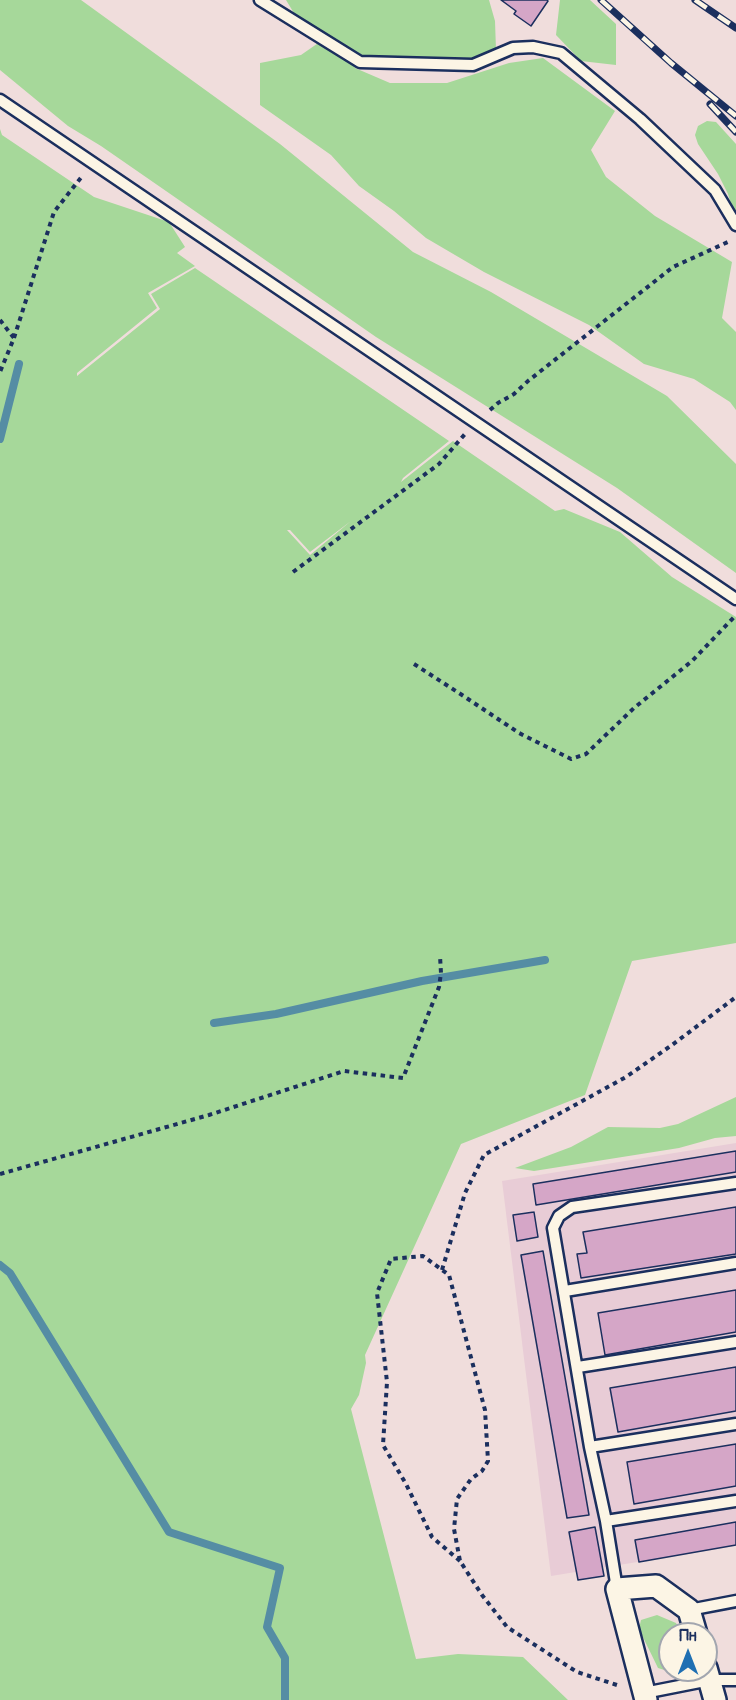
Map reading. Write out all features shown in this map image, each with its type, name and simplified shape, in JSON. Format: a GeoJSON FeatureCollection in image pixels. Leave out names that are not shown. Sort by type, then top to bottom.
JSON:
{"type":"FeatureCollection","features":[{"type":"Feature","properties":{"kind":"street"},"geometry":{"type":"LineString","coordinates":[[645,1697],[617,1589],[656,1586],[688,1610],[692,1622]]}},
{"type":"Feature","properties":{"kind":"lane"},"geometry":{"type":"LineString","coordinates":[[260,0],[360,62],[473,65],[513,48],[533,47],[561,53],[640,119],[715,190],[736,225]]}},
{"type":"Feature","properties":{"kind":"lane"},"geometry":{"type":"LineString","coordinates":[[0,100],[736,599]]}},
{"type":"Feature","properties":{"kind":"lane"},"geometry":{"type":"LineString","coordinates":[[617,1589],[606,1521],[590,1447],[554,1228],[559,1216],[572,1207],[736,1183]]}},
{"type":"Feature","properties":{"kind":"lane"},"geometry":{"type":"LineString","coordinates":[[565,1291],[736,1263]]}},
{"type":"Feature","properties":{"kind":"lane"},"geometry":{"type":"LineString","coordinates":[[578,1367],[736,1342]]}},
{"type":"Feature","properties":{"kind":"lane"},"geometry":{"type":"LineString","coordinates":[[590,1447],[736,1424]]}},
{"type":"Feature","properties":{"kind":"lane"},"geometry":{"type":"LineString","coordinates":[[606,1521],[736,1501]]}},
{"type":"Feature","properties":{"kind":"lane"},"geometry":{"type":"LineString","coordinates":[[688,1610],[736,1601]]}},
{"type":"Feature","properties":{"kind":"lane"},"geometry":{"type":"LineString","coordinates":[[645,1697],[710,1683],[736,1680]]}},
{"type":"Feature","properties":{"kind":"path"},"geometry":{"type":"LineString","coordinates":[[0,372],[14,338],[54,212],[93,163]]}},
{"type":"Feature","properties":{"kind":"path"},"geometry":{"type":"LineString","coordinates":[[293,572],[440,464],[476,422],[498,403],[514,394],[673,267],[736,238]]}},
{"type":"Feature","properties":{"kind":"path"},"geometry":{"type":"LineString","coordinates":[[0,320],[14,338]]}},
{"type":"Feature","properties":{"kind":"path"},"geometry":{"type":"LineString","coordinates":[[414,664],[519,733],[571,759],[586,754],[634,708],[692,661],[736,616]]}},
{"type":"Feature","properties":{"kind":"path"},"geometry":{"type":"LineString","coordinates":[[0,1174],[209,1114],[344,1071],[403,1078],[439,987],[440,956]]}},
{"type":"Feature","properties":{"kind":"path"},"geometry":{"type":"LineString","coordinates":[[442,1270],[465,1193],[484,1155],[626,1077],[736,998]]}},
{"type":"Feature","properties":{"kind":"path"},"geometry":{"type":"LineString","coordinates":[[460,1561],[454,1529],[457,1498],[471,1479],[482,1471],[488,1461],[485,1410],[449,1275],[423,1256],[392,1259],[377,1293],[387,1382],[383,1445],[406,1484],[432,1537],[460,1561],[482,1595],[507,1627],[577,1672],[645,1697]]}},
{"type":"Feature","properties":{"kind":"shaded area"},"geometry":{"type":"Polygon","coordinates":[[[736,1143],[736,1546],[551,1576],[502,1181],[736,1143]]]}},
{"type":"Feature","properties":{"kind":"green space"},"geometry":{"type":"Polygon","coordinates":[[[0,0],[81,0],[280,144],[413,252],[491,292],[667,396],[736,464],[736,573],[617,488],[376,337],[101,146],[68,126],[0,70],[0,0]]]}},
{"type":"Feature","properties":{"kind":"green space"},"geometry":{"type":"Polygon","coordinates":[[[286,0],[489,0],[495,21],[496,50],[456,66],[360,62],[349,56],[355,68],[390,83],[447,83],[509,63],[543,58],[615,111],[591,150],[606,177],[655,216],[732,262],[722,318],[736,332],[736,410],[730,402],[694,379],[644,364],[589,325],[484,272],[426,238],[359,186],[331,155],[260,105],[260,63],[301,55],[324,39],[300,23],[286,0]]]}},
{"type":"Feature","properties":{"kind":"green space"},"geometry":{"type":"Polygon","coordinates":[[[560,0],[590,0],[616,24],[616,65],[581,61],[556,35],[560,0]]]}},
{"type":"Feature","properties":{"kind":"green space"},"geometry":{"type":"Polygon","coordinates":[[[707,121],[716,122],[736,144],[736,221],[728,194],[695,135],[698,126],[707,121]]]}},
{"type":"Feature","properties":{"kind":"green space"},"geometry":{"type":"Polygon","coordinates":[[[0,129],[2,135],[94,197],[169,222],[185,247],[177,253],[195,266],[148,293],[157,308],[77,373],[77,376],[160,309],[151,294],[195,268],[449,441],[401,482],[453,441],[555,511],[564,509],[620,532],[672,577],[736,617],[736,943],[632,961],[585,1095],[461,1144],[365,1355],[366,1363],[359,1395],[351,1409],[416,1659],[458,1654],[523,1657],[568,1700],[0,1700],[0,129]],[[351,521],[310,552],[290,530],[287,530],[310,555],[351,521]]]}},
{"type":"Feature","properties":{"kind":"green space"},"geometry":{"type":"Polygon","coordinates":[[[736,1097],[736,1136],[715,1138],[679,1148],[534,1171],[515,1168],[571,1147],[608,1127],[660,1128],[678,1124],[736,1097]]]}},
{"type":"Feature","properties":{"kind":"green space"},"geometry":{"type":"Polygon","coordinates":[[[657,1615],[674,1622],[658,1622],[658,1668],[639,1629],[641,1620],[657,1615]]]}},
{"type":"Feature","properties":{"kind":"building"},"geometry":{"type":"Polygon","coordinates":[[[501,0],[548,1],[531,26],[514,14],[516,11],[501,0]]]}},
{"type":"Feature","properties":{"kind":"building"},"geometry":{"type":"Polygon","coordinates":[[[736,1151],[736,1172],[536,1205],[533,1184],[736,1151]]]}},
{"type":"Feature","properties":{"kind":"building"},"geometry":{"type":"Polygon","coordinates":[[[736,1207],[736,1254],[581,1278],[577,1254],[587,1253],[583,1232],[736,1207]]]}},
{"type":"Feature","properties":{"kind":"building"},"geometry":{"type":"Polygon","coordinates":[[[534,1212],[538,1237],[517,1241],[513,1215],[534,1212]]]}},
{"type":"Feature","properties":{"kind":"building"},"geometry":{"type":"Polygon","coordinates":[[[543,1251],[589,1515],[567,1518],[521,1255],[543,1251]]]}},
{"type":"Feature","properties":{"kind":"building"},"geometry":{"type":"Polygon","coordinates":[[[736,1290],[736,1332],[605,1355],[598,1313],[736,1290]]]}},
{"type":"Feature","properties":{"kind":"building"},"geometry":{"type":"Polygon","coordinates":[[[736,1367],[736,1411],[618,1432],[610,1388],[736,1367]]]}},
{"type":"Feature","properties":{"kind":"building"},"geometry":{"type":"Polygon","coordinates":[[[736,1444],[736,1486],[634,1504],[627,1462],[736,1444]]]}},
{"type":"Feature","properties":{"kind":"building"},"geometry":{"type":"Polygon","coordinates":[[[736,1522],[736,1545],[639,1562],[635,1540],[736,1522]]]}},
{"type":"Feature","properties":{"kind":"building"},"geometry":{"type":"Polygon","coordinates":[[[595,1527],[604,1576],[578,1580],[569,1532],[595,1527]]]}},
{"type":"Feature","properties":{"kind":"waterway"},"geometry":{"type":"LineString","coordinates":[[0,439],[19,364]]}},
{"type":"Feature","properties":{"kind":"waterway"},"geometry":{"type":"LineString","coordinates":[[214,1023],[276,1014],[422,981],[545,960]]}},
{"type":"Feature","properties":{"kind":"waterway"},"geometry":{"type":"LineString","coordinates":[[0,1265],[10,1273],[169,1532],[280,1568],[267,1627],[285,1658],[285,1700]]}},
{"type":"Feature","properties":{"kind":"railway"},"geometry":{"type":"LineString","coordinates":[[601,0],[671,63],[736,116]]}},
{"type":"Feature","properties":{"kind":"railway"},"geometry":{"type":"LineString","coordinates":[[695,0],[736,28]]}},
{"type":"Feature","properties":{"kind":"railway"},"geometry":{"type":"LineString","coordinates":[[710,104],[736,132]]}}]}
